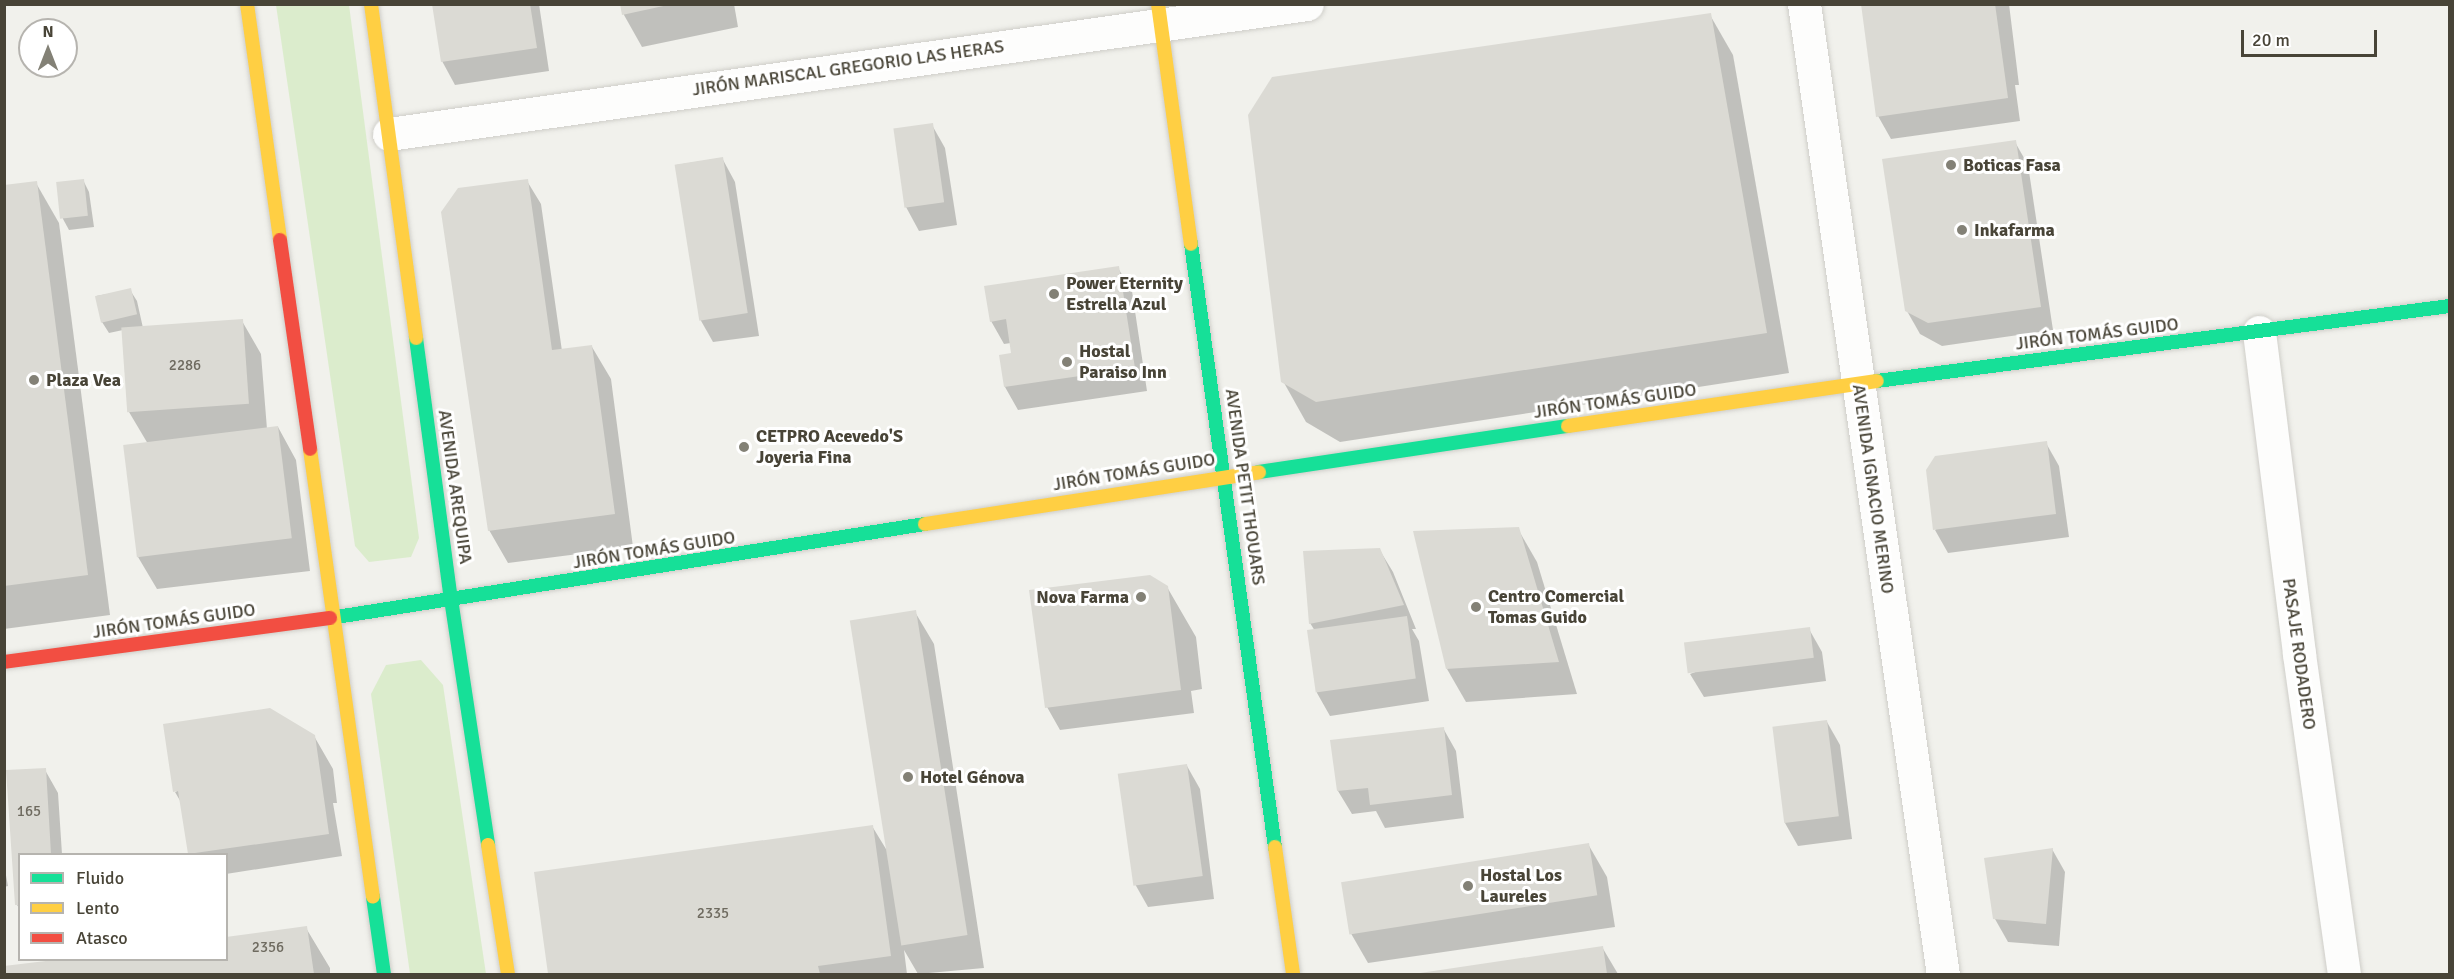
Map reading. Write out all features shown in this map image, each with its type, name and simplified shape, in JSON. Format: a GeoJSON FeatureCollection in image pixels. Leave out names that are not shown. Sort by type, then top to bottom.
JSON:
{"type":"FeatureCollection","features":[{"type":"Feature","properties":{"kind":"main road"},"geometry":{"type":"LineString","coordinates":[[247,4],[384,975]]}},
{"type":"Feature","properties":{"kind":"main road","name":"AVENIDA AREQUIPA"},"geometry":{"type":"LineString","coordinates":[[371,4],[451,599],[508,975]]}},
{"type":"Feature","properties":{"kind":"main road","name":"AVENIDA PETIT THOUARS"},"geometry":{"type":"LineString","coordinates":[[1160,14],[1293,975]]}},
{"type":"Feature","properties":{"kind":"main road","name":"JIRÓN TOMÁS GUIDO"},"geometry":{"type":"LineString","coordinates":[[4,662],[335,618],[1225,476],[1858,384],[2450,306]]}},
{"type":"Feature","properties":{"kind":"street","name":"JIRÓN MARISCAL GREGORIO LAS HERAS"},"geometry":{"type":"LineString","coordinates":[[389,134],[1160,14],[1307,4]]}},
{"type":"Feature","properties":{"kind":"street","name":"AVENIDA IGNACIO MERINO"},"geometry":{"type":"LineString","coordinates":[[1804,4],[1943,975]]}},
{"type":"Feature","properties":{"kind":"street","name":"PASAJE RODADERO"},"geometry":{"type":"LineString","coordinates":[[2259,332],[2299,654],[2344,975]]}},
{"type":"Feature","properties":{"kind":"green space"},"geometry":{"type":"Polygon","coordinates":[[[276,5],[349,5],[419,538],[411,557],[369,562],[355,546],[276,5]]]}},
{"type":"Feature","properties":{"kind":"green space"},"geometry":{"type":"Polygon","coordinates":[[[421,660],[443,685],[486,974],[410,974],[371,694],[386,665],[421,660]]]}},
{"type":"Feature","properties":{"kind":"building"},"geometry":{"type":"Polygon","coordinates":[[[432,4],[530,4],[537,48],[441,62],[432,4]]]}},
{"type":"Feature","properties":{"kind":"building"},"geometry":{"type":"Polygon","coordinates":[[[620,4],[668,4],[668,5],[622,15],[620,4]]]}},
{"type":"Feature","properties":{"kind":"building"},"geometry":{"type":"Polygon","coordinates":[[[1861,4],[1995,4],[2008,98],[1876,117],[1861,4]]]}},
{"type":"Feature","properties":{"kind":"building"},"geometry":{"type":"Polygon","coordinates":[[[1711,13],[1767,333],[1316,402],[1281,382],[1248,115],[1272,77],[1711,13]]]}},
{"type":"Feature","properties":{"kind":"building"},"geometry":{"type":"Polygon","coordinates":[[[933,123],[944,202],[905,208],[893,129],[933,123]]]}},
{"type":"Feature","properties":{"kind":"building"},"geometry":{"type":"Polygon","coordinates":[[[2016,140],[2041,307],[1928,323],[1905,311],[1882,159],[2016,140]]]}},
{"type":"Feature","properties":{"kind":"building"},"geometry":{"type":"Polygon","coordinates":[[[723,157],[748,313],[699,321],[675,165],[723,157]]]}},
{"type":"Feature","properties":{"kind":"building"},"geometry":{"type":"Polygon","coordinates":[[[84,179],[88,216],[60,219],[56,182],[84,179]]]}},
{"type":"Feature","properties":{"kind":"building"},"geometry":{"type":"Polygon","coordinates":[[[528,179],[552,350],[592,345],[615,514],[488,531],[441,212],[458,188],[528,179]]]}},
{"type":"Feature","properties":{"kind":"building","name":"Plaza Vea"},"geometry":{"type":"Polygon","coordinates":[[[37,181],[88,575],[4,586],[4,185],[37,181]]]}},
{"type":"Feature","properties":{"kind":"building"},"geometry":{"type":"Polygon","coordinates":[[[1119,266],[1135,368],[1004,387],[999,355],[1011,353],[1006,319],[990,322],[984,286],[1119,266]]]}},
{"type":"Feature","properties":{"kind":"building"},"geometry":{"type":"Polygon","coordinates":[[[131,288],[137,314],[101,323],[95,296],[131,288]]]}},
{"type":"Feature","properties":{"kind":"building"},"geometry":{"type":"Polygon","coordinates":[[[243,319],[249,404],[127,412],[121,328],[243,319]]]}},
{"type":"Feature","properties":{"kind":"building"},"geometry":{"type":"Polygon","coordinates":[[[278,426],[292,538],[137,557],[123,445],[278,426]]]}},
{"type":"Feature","properties":{"kind":"building"},"geometry":{"type":"Polygon","coordinates":[[[2047,441],[2056,514],[1933,530],[1926,470],[1935,456],[2047,441]]]}},
{"type":"Feature","properties":{"kind":"building"},"geometry":{"type":"Polygon","coordinates":[[[1519,527],[1559,662],[1446,669],[1413,531],[1519,527]]]}},
{"type":"Feature","properties":{"kind":"building"},"geometry":{"type":"Polygon","coordinates":[[[1380,548],[1404,605],[1309,624],[1303,551],[1380,548]]]}},
{"type":"Feature","properties":{"kind":"building"},"geometry":{"type":"Polygon","coordinates":[[[1150,575],[1168,586],[1181,690],[1045,708],[1029,590],[1150,575]]]}},
{"type":"Feature","properties":{"kind":"building","name":"Hotel Génova"},"geometry":{"type":"Polygon","coordinates":[[[916,610],[967,935],[901,945],[850,620],[916,610]]]}},
{"type":"Feature","properties":{"kind":"building"},"geometry":{"type":"Polygon","coordinates":[[[1407,616],[1416,678],[1316,692],[1307,630],[1407,616]]]}},
{"type":"Feature","properties":{"kind":"building"},"geometry":{"type":"Polygon","coordinates":[[[1810,627],[1814,658],[1688,673],[1684,642],[1810,627]]]}},
{"type":"Feature","properties":{"kind":"building"},"geometry":{"type":"Polygon","coordinates":[[[270,708],[315,735],[329,834],[188,853],[178,791],[173,792],[163,724],[270,708]]]}},
{"type":"Feature","properties":{"kind":"building"},"geometry":{"type":"Polygon","coordinates":[[[1827,720],[1839,816],[1784,823],[1772,727],[1827,720]]]}},
{"type":"Feature","properties":{"kind":"building"},"geometry":{"type":"Polygon","coordinates":[[[1444,727],[1452,795],[1370,805],[1368,788],[1337,791],[1330,740],[1444,727]]]}},
{"type":"Feature","properties":{"kind":"building"},"geometry":{"type":"Polygon","coordinates":[[[1187,764],[1203,876],[1133,886],[1118,774],[1187,764]]]}},
{"type":"Feature","properties":{"kind":"building"},"geometry":{"type":"Polygon","coordinates":[[[46,768],[51,853],[18,853],[18,905],[15,905],[6,770],[46,768]]]}},
{"type":"Feature","properties":{"kind":"building"},"geometry":{"type":"Polygon","coordinates":[[[873,825],[891,956],[818,966],[820,974],[548,974],[534,872],[873,825]]]}},
{"type":"Feature","properties":{"kind":"building","name":"Hostal Los Laureles"},"geometry":{"type":"Polygon","coordinates":[[[1589,843],[1597,895],[1349,935],[1341,882],[1589,843]]]}},
{"type":"Feature","properties":{"kind":"building"},"geometry":{"type":"Polygon","coordinates":[[[2053,848],[2046,924],[1993,919],[1984,858],[2053,848]]]}},
{"type":"Feature","properties":{"kind":"building"},"geometry":{"type":"Polygon","coordinates":[[[307,926],[314,974],[4,974],[4,966],[46,961],[228,961],[228,937],[307,926]]]}},
{"type":"Feature","properties":{"kind":"building"},"geometry":{"type":"Polygon","coordinates":[[[1603,946],[1607,974],[1420,974],[1420,973],[1603,946]]]}},
{"type":"Feature","properties":{"kind":"traffic: fast"},"geometry":{"type":"LineString","coordinates":[[1191,244],[1275,847]]}},
{"type":"Feature","properties":{"kind":"traffic: fast"},"geometry":{"type":"LineString","coordinates":[[1877,381],[2450,306]]}},
{"type":"Feature","properties":{"kind":"traffic: fast"},"geometry":{"type":"LineString","coordinates":[[416,338],[451,599],[488,845]]}},
{"type":"Feature","properties":{"kind":"traffic: fast"},"geometry":{"type":"LineString","coordinates":[[1259,472],[1568,426]]}},
{"type":"Feature","properties":{"kind":"traffic: fast"},"geometry":{"type":"LineString","coordinates":[[330,618],[925,524]]}},
{"type":"Feature","properties":{"kind":"traffic: fast"},"geometry":{"type":"LineString","coordinates":[[373,897],[384,974]]}},
{"type":"Feature","properties":{"kind":"traffic: slow"},"geometry":{"type":"LineString","coordinates":[[247,4],[280,240]]}},
{"type":"Feature","properties":{"kind":"traffic: slow"},"geometry":{"type":"LineString","coordinates":[[371,4],[416,338]]}},
{"type":"Feature","properties":{"kind":"traffic: slow"},"geometry":{"type":"LineString","coordinates":[[1158,4],[1191,244]]}},
{"type":"Feature","properties":{"kind":"traffic: slow"},"geometry":{"type":"LineString","coordinates":[[1568,426],[1877,381]]}},
{"type":"Feature","properties":{"kind":"traffic: slow"},"geometry":{"type":"LineString","coordinates":[[310,449],[373,897]]}},
{"type":"Feature","properties":{"kind":"traffic: slow"},"geometry":{"type":"LineString","coordinates":[[925,524],[1259,472]]}},
{"type":"Feature","properties":{"kind":"traffic: slow"},"geometry":{"type":"LineString","coordinates":[[488,845],[508,974]]}},
{"type":"Feature","properties":{"kind":"traffic: slow"},"geometry":{"type":"LineString","coordinates":[[1275,847],[1293,974]]}},
{"type":"Feature","properties":{"kind":"traffic: jam"},"geometry":{"type":"LineString","coordinates":[[280,240],[310,449]]}},
{"type":"Feature","properties":{"kind":"traffic: jam"},"geometry":{"type":"LineString","coordinates":[[4,662],[330,618]]}},
{"type":"Feature","properties":{"kind":"place","name":"Boticas Fasa"},"geometry":{"type":"Point","coordinates":[1951,165]}},
{"type":"Feature","properties":{"kind":"place","name":"Inkafarma"},"geometry":{"type":"Point","coordinates":[1962,230]}},
{"type":"Feature","properties":{"kind":"place","name":"Power Eternity Estrella Azul"},"geometry":{"type":"Point","coordinates":[1054,294]}},
{"type":"Feature","properties":{"kind":"place","name":"Hostal Paraiso Inn"},"geometry":{"type":"Point","coordinates":[1067,362]}},
{"type":"Feature","properties":{"kind":"place","name":"Plaza Vea"},"geometry":{"type":"Point","coordinates":[34,380]}},
{"type":"Feature","properties":{"kind":"place","name":"CETPRO Acevedo'S Joyeria Fina"},"geometry":{"type":"Point","coordinates":[744,447]}},
{"type":"Feature","properties":{"kind":"place","name":"Nova Farma"},"geometry":{"type":"Point","coordinates":[1141,597]}},
{"type":"Feature","properties":{"kind":"place","name":"Centro Comercial Tomas Guido"},"geometry":{"type":"Point","coordinates":[1476,607]}},
{"type":"Feature","properties":{"kind":"place","name":"Hotel Génova"},"geometry":{"type":"Point","coordinates":[908,777]}},
{"type":"Feature","properties":{"kind":"place","name":"Hostal Los Laureles"},"geometry":{"type":"Point","coordinates":[1468,886]}}]}
